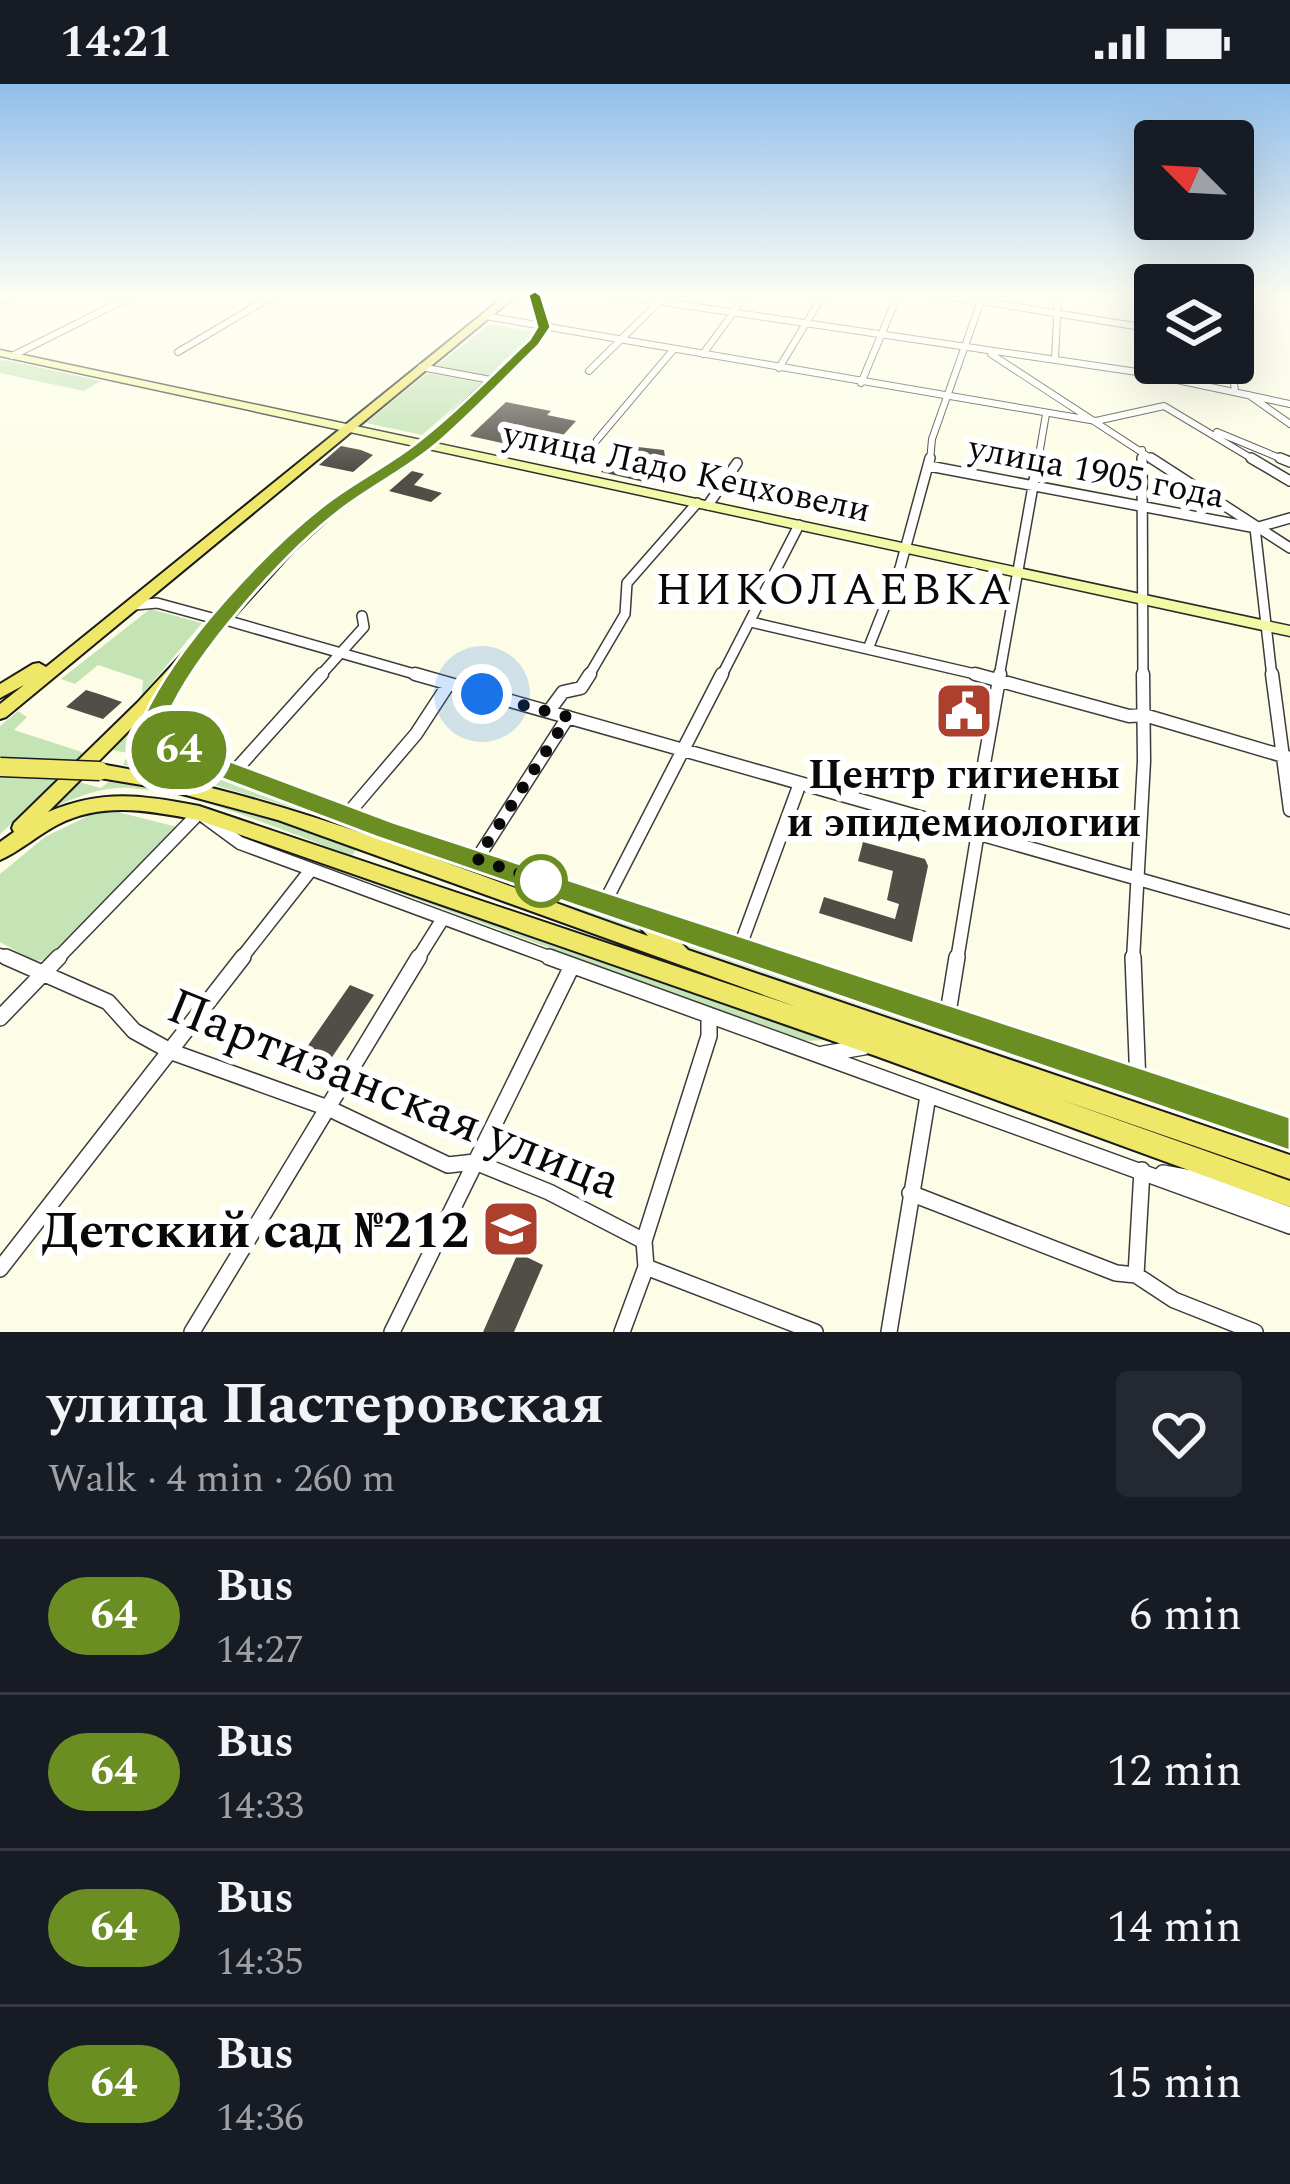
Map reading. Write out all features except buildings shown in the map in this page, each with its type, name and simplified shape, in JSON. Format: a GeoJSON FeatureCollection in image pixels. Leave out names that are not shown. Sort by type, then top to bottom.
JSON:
{"type":"FeatureCollection","features":[{"type":"Feature","properties":{"kind":"main road"},"geometry":{"type":"LineString","coordinates":[[0,713],[438,353]]}},
{"type":"Feature","properties":{"kind":"main road"},"geometry":{"type":"LineString","coordinates":[[0,851],[333,507],[426,445],[521,353]]}},
{"type":"Feature","properties":{"kind":"main road","name":"улица Ладо Кецховели"},"geometry":{"type":"LineString","coordinates":[[6,355],[1290,631]]}},
{"type":"Feature","properties":{"kind":"main road"},"geometry":{"type":"LineString","coordinates":[[0,692],[105,624]]}},
{"type":"Feature","properties":{"kind":"main road"},"geometry":{"type":"LineString","coordinates":[[217,626],[166,692],[155,718],[156,729],[173,747],[346,816],[644,916],[683,958]]}},
{"type":"Feature","properties":{"kind":"main road"},"geometry":{"type":"LineString","coordinates":[[0,767],[100,772],[191,786],[1290,1166]]}},
{"type":"Feature","properties":{"kind":"main road"},"geometry":{"type":"LineString","coordinates":[[0,851],[49,819],[105,800],[199,813],[876,1046],[1290,1195]]}},
{"type":"Feature","properties":{"kind":"main road"},"geometry":{"type":"LineString","coordinates":[[318,827],[426,844]]}},
{"type":"Feature","properties":{"kind":"street"},"geometry":{"type":"LineString","coordinates":[[589,371],[609,353]]}},
{"type":"Feature","properties":{"kind":"street"},"geometry":{"type":"LineString","coordinates":[[597,440],[670,353]]}},
{"type":"Feature","properties":{"kind":"street"},"geometry":{"type":"LineString","coordinates":[[697,353],[1096,421],[1167,407],[1290,481]]}},
{"type":"Feature","properties":{"kind":"street"},"geometry":{"type":"LineString","coordinates":[[779,368],[788,353]]}},
{"type":"Feature","properties":{"kind":"street"},"geometry":{"type":"LineString","coordinates":[[861,383],[874,353]]}},
{"type":"Feature","properties":{"kind":"street"},"geometry":{"type":"LineString","coordinates":[[868,649],[904,548],[929,466],[932,439],[962,353]]}},
{"type":"Feature","properties":{"kind":"street"},"geometry":{"type":"LineString","coordinates":[[990,353],[1290,548]]}},
{"type":"Feature","properties":{"kind":"street"},"geometry":{"type":"LineString","coordinates":[[1010,353],[1134,371]]}},
{"type":"Feature","properties":{"kind":"street"},"geometry":{"type":"LineString","coordinates":[[1055,359],[1056,353]]}},
{"type":"Feature","properties":{"kind":"street"},"geometry":{"type":"LineString","coordinates":[[421,367],[496,381]]}},
{"type":"Feature","properties":{"kind":"street"},"geometry":{"type":"LineString","coordinates":[[1200,384],[1290,404]]}},
{"type":"Feature","properties":{"kind":"street"},"geometry":{"type":"LineString","coordinates":[[1234,384],[1235,391]]}},
{"type":"Feature","properties":{"kind":"street"},"geometry":{"type":"LineString","coordinates":[[1246,393],[1290,424]]}},
{"type":"Feature","properties":{"kind":"street"},"geometry":{"type":"LineString","coordinates":[[947,1019],[977,832],[974,820],[1046,414]]}},
{"type":"Feature","properties":{"kind":"street"},"geometry":{"type":"LineString","coordinates":[[1208,430],[1290,462]]}},
{"type":"Feature","properties":{"kind":"street"},"geometry":{"type":"LineString","coordinates":[[1138,1084],[1144,715],[1142,451]]}},
{"type":"Feature","properties":{"kind":"street"},"geometry":{"type":"LineString","coordinates":[[549,711],[563,692],[581,688],[625,614],[627,583],[737,463]]}},
{"type":"Feature","properties":{"kind":"street","name":"улица 1905 года"},"geometry":{"type":"LineString","coordinates":[[929,466],[1256,527]]}},
{"type":"Feature","properties":{"kind":"street"},"geometry":{"type":"LineString","coordinates":[[1256,527],[1290,518]]}},
{"type":"Feature","properties":{"kind":"street"},"geometry":{"type":"LineString","coordinates":[[604,902],[799,525]]}},
{"type":"Feature","properties":{"kind":"street"},"geometry":{"type":"LineString","coordinates":[[1256,527],[1290,810]]}},
{"type":"Feature","properties":{"kind":"street"},"geometry":{"type":"LineString","coordinates":[[150,588],[162,599],[216,614],[217,626]]}},
{"type":"Feature","properties":{"kind":"street"},"geometry":{"type":"LineString","coordinates":[[125,608],[157,603],[212,617],[217,626],[549,711],[1290,922]]}},
{"type":"Feature","properties":{"kind":"street"},"geometry":{"type":"LineString","coordinates":[[232,773],[341,655],[364,627],[362,616]]}},
{"type":"Feature","properties":{"kind":"street"},"geometry":{"type":"LineString","coordinates":[[751,622],[1144,715],[1286,758]]}},
{"type":"Feature","properties":{"kind":"street"},"geometry":{"type":"LineString","coordinates":[[346,816],[416,734],[448,686]]}},
{"type":"Feature","properties":{"kind":"street"},"geometry":{"type":"LineString","coordinates":[[477,859],[568,717]]}},
{"type":"Feature","properties":{"kind":"street"},"geometry":{"type":"LineString","coordinates":[[740,949],[799,785]]}},
{"type":"Feature","properties":{"kind":"street"},"geometry":{"type":"LineString","coordinates":[[0,1018],[199,813],[240,843],[310,871],[1290,1226]]}},
{"type":"Feature","properties":{"kind":"street"},"geometry":{"type":"LineString","coordinates":[[0,1268],[310,871]]}},
{"type":"Feature","properties":{"kind":"street"},"geometry":{"type":"LineString","coordinates":[[644,916],[1290,1134]]}},
{"type":"Feature","properties":{"kind":"street"},"geometry":{"type":"LineString","coordinates":[[192,1332],[442,920]]}},
{"type":"Feature","properties":{"kind":"street","name":"Партизанская улица"},"geometry":{"type":"LineString","coordinates":[[0,956],[108,1002],[134,1031],[172,1052],[328,1108],[448,1165],[475,1162],[549,1192],[644,1241],[646,1267]]}},
{"type":"Feature","properties":{"kind":"street"},"geometry":{"type":"LineString","coordinates":[[392,1332],[572,966]]}},
{"type":"Feature","properties":{"kind":"street"},"geometry":{"type":"LineString","coordinates":[[644,1241],[709,1036],[709,1015]]}},
{"type":"Feature","properties":{"kind":"street"},"geometry":{"type":"LineString","coordinates":[[820,1054],[876,1046]]}},
{"type":"Feature","properties":{"kind":"street"},"geometry":{"type":"LineString","coordinates":[[889,1332],[928,1096]]}},
{"type":"Feature","properties":{"kind":"street"},"geometry":{"type":"LineString","coordinates":[[1142,1170],[1191,1178],[1290,1215]]}},
{"type":"Feature","properties":{"kind":"street"},"geometry":{"type":"LineString","coordinates":[[1136,1274],[1142,1170]]}},
{"type":"Feature","properties":{"kind":"street"},"geometry":{"type":"LineString","coordinates":[[910,1193],[1116,1273],[1136,1274],[1174,1300],[1256,1332]]}},
{"type":"Feature","properties":{"kind":"street"},"geometry":{"type":"LineString","coordinates":[[622,1332],[646,1267],[815,1332]]}},
{"type":"Feature","properties":{"kind":"green space"},"geometry":{"type":"Polygon","coordinates":[[[452,353],[512,353],[488,376],[436,366],[452,353]]]}},
{"type":"Feature","properties":{"kind":"green space"},"geometry":{"type":"Polygon","coordinates":[[[0,360],[101,381],[84,391],[0,373],[0,360]]]}},
{"type":"Feature","properties":{"kind":"green space"},"geometry":{"type":"Polygon","coordinates":[[[427,373],[482,383],[422,435],[366,423],[427,373]]]}},
{"type":"Feature","properties":{"kind":"green space"},"geometry":{"type":"Polygon","coordinates":[[[150,609],[202,623],[142,695],[143,680],[98,665],[75,684],[61,679],[150,609]]]}},
{"type":"Feature","properties":{"kind":"green space"},"geometry":{"type":"Polygon","coordinates":[[[18,711],[27,717],[14,730],[82,752],[82,759],[0,834],[0,726],[18,711]]]}},
{"type":"Feature","properties":{"kind":"green space"},"geometry":{"type":"Polygon","coordinates":[[[148,711],[150,738],[180,758],[372,831],[187,777],[123,765],[129,753],[112,750],[148,711]]]}},
{"type":"Feature","properties":{"kind":"green space"},"geometry":{"type":"Polygon","coordinates":[[[111,780],[198,793],[356,850],[352,856],[242,815],[130,788],[88,794],[50,809],[78,782],[101,788],[111,780]]]}},
{"type":"Feature","properties":{"kind":"green space"},"geometry":{"type":"Polygon","coordinates":[[[96,812],[118,812],[177,827],[50,960],[35,961],[0,942],[0,874],[45,837],[96,812]]]}},
{"type":"Feature","properties":{"kind":"green space"},"geometry":{"type":"Polygon","coordinates":[[[377,842],[427,851],[634,922],[658,943],[377,842]]]}},
{"type":"Feature","properties":{"kind":"green space"},"geometry":{"type":"Polygon","coordinates":[[[271,846],[302,854],[828,1040],[804,1041],[271,846]]]}},
{"type":"Feature","properties":{"kind":"green space"},"geometry":{"type":"Polygon","coordinates":[[[670,932],[1290,1144],[1290,1152],[679,944],[670,932]]]}},
{"type":"Feature","properties":{"kind":"bus line","name":"64"},"geometry":{"type":"LineString","coordinates":[[523,353],[426,445],[333,507],[278,558],[201,644],[166,692],[155,718],[162,738],[197,759],[386,830],[1290,1134]]}},
{"type":"Feature","properties":{"kind":"place","name":"Центр гигиены и эпидемиологии"},"geometry":{"type":"Point","coordinates":[964,711]}},
{"type":"Feature","properties":{"kind":"place","name":"Детский сад №212"},"geometry":{"type":"Point","coordinates":[511,1229]}},
{"type":"Feature","properties":{"kind":"district","name":"НИКОЛАЕВКА"},"geometry":{"type":"Point","coordinates":[835,588]}},
{"type":"Feature","properties":{"kind":"route"},"geometry":{"type":"LineString","coordinates":[[482,694],[568,717],[477,859],[541,881]]}}]}
